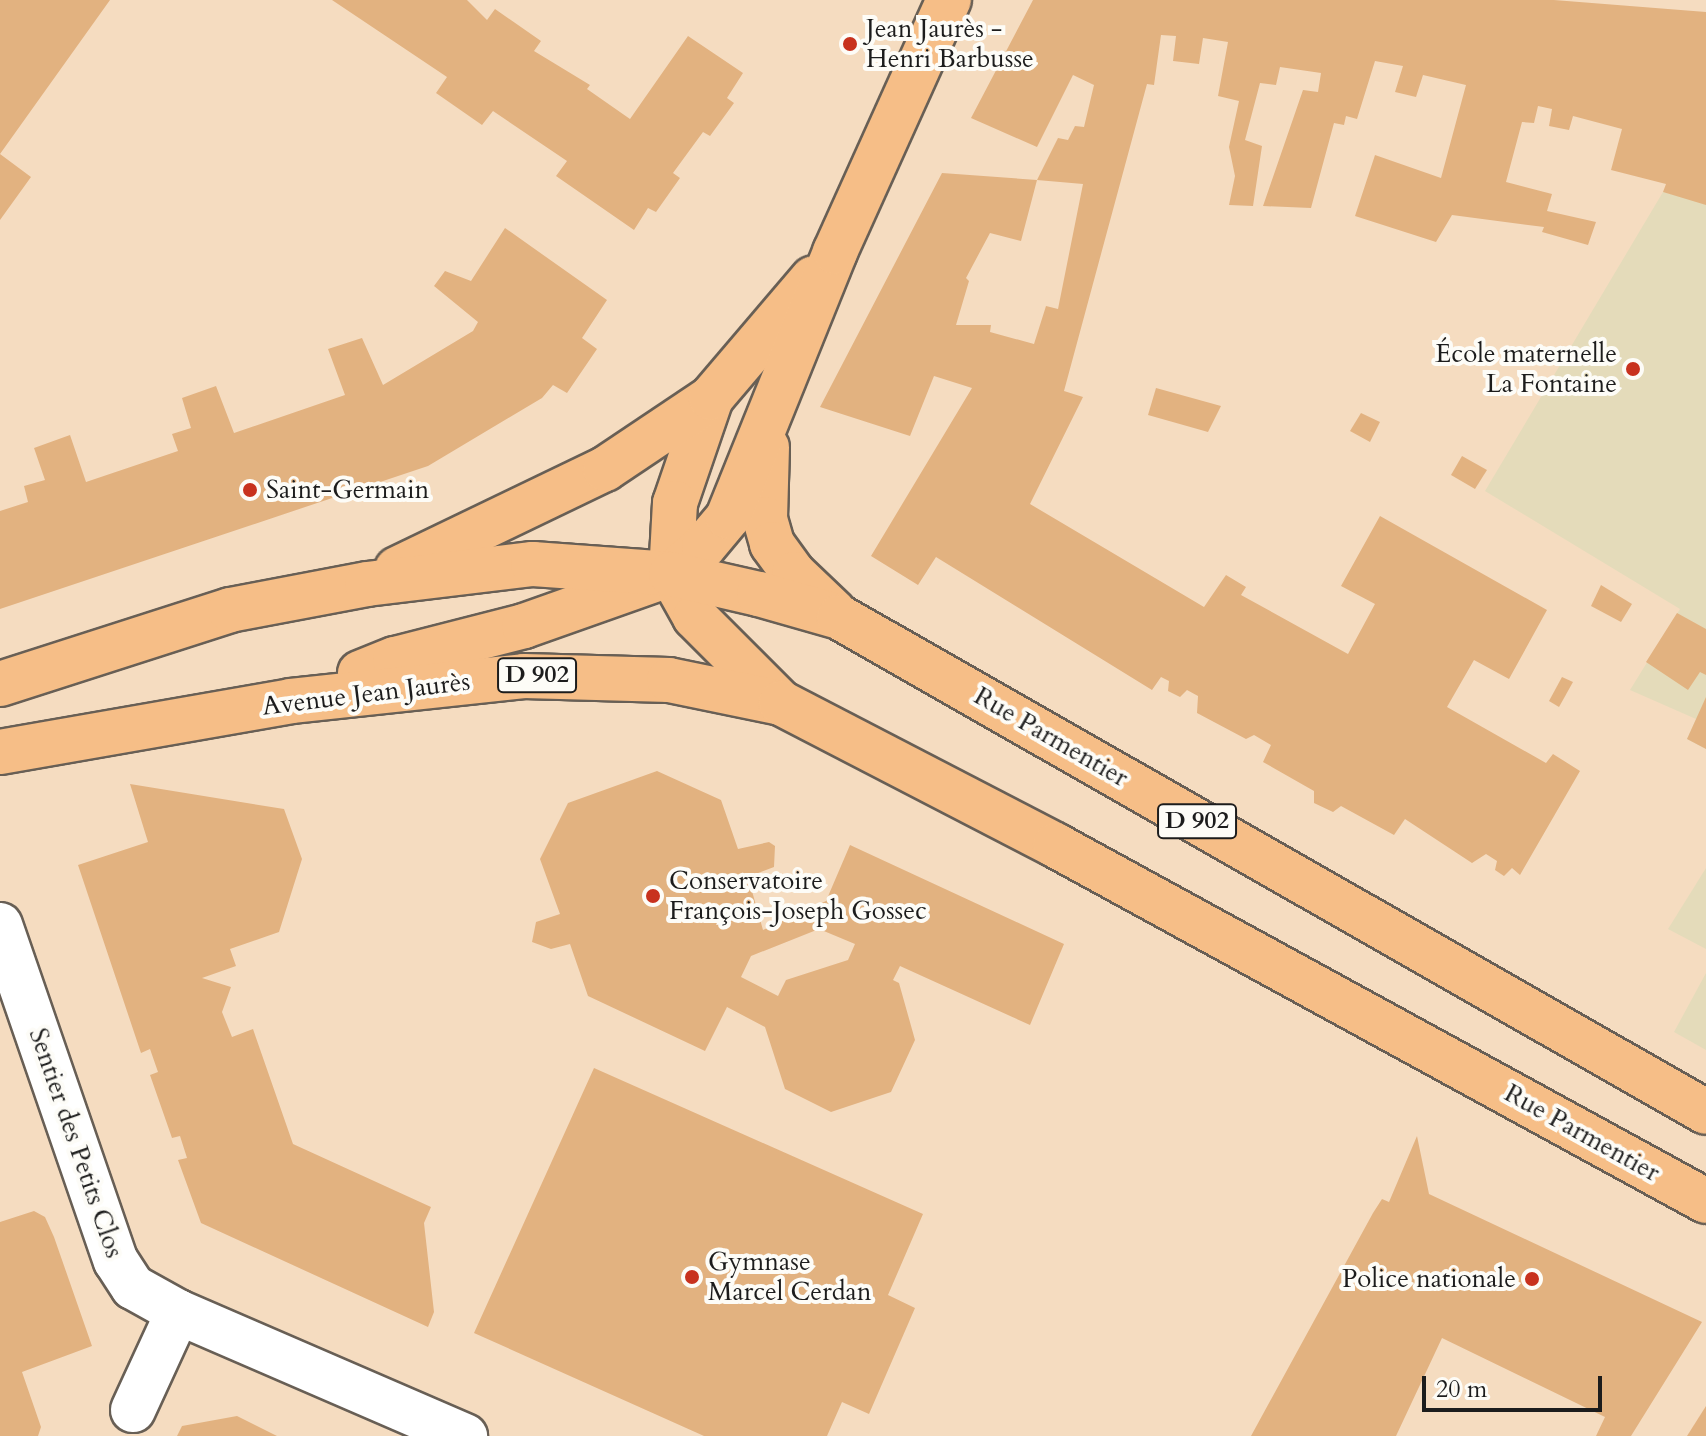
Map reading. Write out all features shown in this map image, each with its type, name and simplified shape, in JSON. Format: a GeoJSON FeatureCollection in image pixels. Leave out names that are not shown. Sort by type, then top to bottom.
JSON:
{"type":"FeatureCollection","features":[{"type":"Feature","properties":{"kind":"main road"},"geometry":{"type":"LineString","coordinates":[[291,701],[395,659],[524,626],[671,574],[728,517],[768,426],[835,252],[949,0]]}},
{"type":"Feature","properties":{"kind":"main road"},"geometry":{"type":"LineString","coordinates":[[367,584],[605,469],[711,398],[835,252]]}},
{"type":"Feature","properties":{"kind":"main road"},"geometry":{"type":"LineString","coordinates":[[711,398],[675,503],[671,574],[695,617],[781,703]]}},
{"type":"Feature","properties":{"kind":"main road"},"geometry":{"type":"LineString","coordinates":[[768,426],[765,519],[772,544],[794,574],[839,617]]}},
{"type":"Feature","properties":{"kind":"main road","name":"D 902"},"geometry":{"type":"LineString","coordinates":[[0,684],[230,610],[367,584],[533,564],[671,574]]}},
{"type":"Feature","properties":{"kind":"main road","name":"Rue Parmentier"},"geometry":{"type":"LineString","coordinates":[[671,574],[839,617],[1706,1112]]}},
{"type":"Feature","properties":{"kind":"main road","name":"Avenue Jean Jaurès"},"geometry":{"type":"LineString","coordinates":[[0,752],[291,701],[420,684],[576,674],[669,680],[781,703]]}},
{"type":"Feature","properties":{"kind":"main road","name":"Rue Parmentier"},"geometry":{"type":"LineString","coordinates":[[781,703],[1055,845],[1706,1201]]}},
{"type":"Feature","properties":{"kind":"street","name":"Sentier des Petits Clos"},"geometry":{"type":"LineString","coordinates":[[0,925],[116,1261],[133,1287],[178,1312],[465,1436]]}},
{"type":"Feature","properties":{"kind":"street"},"geometry":{"type":"LineString","coordinates":[[133,1410],[178,1312]]}},
{"type":"Feature","properties":{"kind":"shaded area","name":"École maternelle La Fontaine"},"geometry":{"type":"Polygon","coordinates":[[[1663,192],[1706,203],[1706,749],[1687,739],[1696,719],[1630,690],[1680,609],[1485,491],[1663,192]]]}},
{"type":"Feature","properties":{"kind":"shaded area"},"geometry":{"type":"Polygon","coordinates":[[[1706,868],[1706,949],[1668,929],[1706,868]]]}},
{"type":"Feature","properties":{"kind":"shaded area"},"geometry":{"type":"Polygon","coordinates":[[[1706,973],[1706,1050],[1674,1032],[1706,973]]]}},
{"type":"Feature","properties":{"kind":"building"},"geometry":{"type":"Polygon","coordinates":[[[0,0],[110,0],[0,154],[0,0]]]}},
{"type":"Feature","properties":{"kind":"building"},"geometry":{"type":"Polygon","coordinates":[[[332,0],[467,0],[487,20],[495,9],[541,41],[534,51],[590,85],[587,89],[630,119],[688,36],[743,73],[727,98],[734,103],[710,136],[703,132],[673,173],[680,178],[656,212],[648,208],[634,230],[556,176],[567,161],[493,111],[482,125],[436,93],[447,77],[332,0]]]}},
{"type":"Feature","properties":{"kind":"building"},"geometry":{"type":"Polygon","coordinates":[[[1033,0],[1554,0],[1706,12],[1706,205],[1663,192],[1666,184],[1611,170],[1622,129],[1573,116],[1569,130],[1549,126],[1552,109],[1538,106],[1534,123],[1522,122],[1506,182],[1552,194],[1547,211],[1596,222],[1588,245],[1542,232],[1544,227],[1452,215],[1436,242],[1355,216],[1375,155],[1441,178],[1466,85],[1423,75],[1416,97],[1395,92],[1403,66],[1375,61],[1357,119],[1346,116],[1344,125],[1334,123],[1311,208],[1263,206],[1303,90],[1318,92],[1321,73],[1280,67],[1276,85],[1260,83],[1245,140],[1262,146],[1253,206],[1229,205],[1235,176],[1229,147],[1239,101],[1218,96],[1228,42],[1203,38],[1199,64],[1173,61],[1176,36],[1161,35],[1154,85],[1147,84],[1064,391],[1083,397],[1030,504],[1204,607],[1226,575],[1246,587],[1241,595],[1348,654],[1375,604],[1341,586],[1380,516],[1547,610],[1509,679],[1474,660],[1447,707],[1546,763],[1553,754],[1580,771],[1520,875],[1512,868],[1504,876],[1495,870],[1497,861],[1486,854],[1472,863],[1405,819],[1394,835],[1341,806],[1333,812],[1314,803],[1314,791],[1263,762],[1271,745],[1254,735],[1246,739],[1197,713],[1198,696],[1187,690],[1180,697],[1168,691],[1169,681],[1161,677],[1152,690],[936,557],[918,585],[871,556],[972,388],[934,376],[910,436],[820,407],[942,173],[1037,180],[1058,138],[1068,140],[1075,126],[1084,127],[1094,85],[1073,75],[1037,147],[971,118],[1033,0]],[[1037,180],[1021,241],[990,233],[966,278],[969,281],[956,325],[991,325],[990,332],[1034,344],[1046,306],[1058,309],[1083,184],[1037,180]]]}},
{"type":"Feature","properties":{"kind":"building"},"geometry":{"type":"Polygon","coordinates":[[[0,154],[31,177],[0,220],[0,154]]]}},
{"type":"Feature","properties":{"kind":"building"},"geometry":{"type":"Polygon","coordinates":[[[505,228],[607,300],[582,338],[597,349],[567,393],[553,385],[542,398],[428,466],[0,609],[0,511],[28,502],[24,486],[45,480],[34,448],[70,435],[86,482],[178,451],[172,434],[191,428],[182,398],[216,386],[234,433],[345,395],[328,349],[362,338],[383,385],[473,331],[478,322],[434,286],[445,271],[471,281],[505,228]]]}},
{"type":"Feature","properties":{"kind":"building"},"geometry":{"type":"Polygon","coordinates":[[[1156,388],[1221,406],[1208,432],[1148,415],[1156,388]]]}},
{"type":"Feature","properties":{"kind":"building"},"geometry":{"type":"Polygon","coordinates":[[[1361,413],[1380,422],[1370,442],[1350,431],[1361,413]]]}},
{"type":"Feature","properties":{"kind":"building"},"geometry":{"type":"Polygon","coordinates":[[[1462,456],[1487,470],[1475,489],[1451,475],[1462,456]]]}},
{"type":"Feature","properties":{"kind":"building"},"geometry":{"type":"Polygon","coordinates":[[[1601,585],[1632,604],[1621,622],[1591,606],[1601,585]]]}},
{"type":"Feature","properties":{"kind":"building"},"geometry":{"type":"Polygon","coordinates":[[[1677,613],[1706,629],[1706,675],[1700,672],[1688,690],[1646,662],[1677,613]]]}},
{"type":"Feature","properties":{"kind":"building"},"geometry":{"type":"Polygon","coordinates":[[[1562,677],[1573,682],[1559,707],[1549,701],[1562,677]]]}},
{"type":"Feature","properties":{"kind":"building"},"geometry":{"type":"Polygon","coordinates":[[[1706,697],[1706,749],[1687,739],[1706,697]]]}},
{"type":"Feature","properties":{"kind":"building"},"geometry":{"type":"Polygon","coordinates":[[[657,771],[721,800],[738,849],[769,842],[775,846],[774,867],[748,877],[763,930],[826,901],[850,845],[1064,944],[1030,1025],[900,966],[893,980],[899,983],[915,1040],[891,1092],[831,1112],[785,1089],[765,1027],[727,1007],[705,1051],[588,996],[570,944],[551,949],[532,942],[536,922],[560,914],[540,859],[568,803],[657,771]],[[819,929],[751,956],[741,977],[778,996],[786,980],[848,960],[855,944],[819,929]]]}},
{"type":"Feature","properties":{"kind":"building"},"geometry":{"type":"Polygon","coordinates":[[[130,784],[284,809],[302,859],[279,932],[230,949],[236,966],[202,978],[231,987],[222,1012],[232,1037],[253,1029],[293,1144],[431,1207],[424,1223],[434,1312],[428,1327],[201,1223],[178,1160],[187,1158],[180,1136],[172,1138],[150,1075],[158,1072],[150,1049],[141,1053],[78,865],[148,842],[130,784]]]}},
{"type":"Feature","properties":{"kind":"building"},"geometry":{"type":"Polygon","coordinates":[[[594,1068],[923,1214],[888,1295],[915,1308],[869,1414],[842,1402],[827,1436],[704,1436],[474,1333],[594,1068]]]}},
{"type":"Feature","properties":{"kind":"building"},"geometry":{"type":"Polygon","coordinates":[[[1417,1136],[1429,1194],[1702,1322],[1631,1436],[1596,1436],[1605,1417],[1442,1338],[1396,1436],[1251,1436],[1373,1213],[1382,1199],[1389,1202],[1417,1136]]]}},
{"type":"Feature","properties":{"kind":"building"},"geometry":{"type":"Polygon","coordinates":[[[34,1211],[45,1217],[54,1237],[92,1346],[22,1372],[41,1427],[38,1436],[0,1436],[0,1222],[34,1211]]]}},
{"type":"Feature","properties":{"kind":"building"},"geometry":{"type":"Polygon","coordinates":[[[1706,1406],[1706,1436],[1687,1436],[1706,1406]]]}},
{"type":"Feature","properties":{"kind":"building"},"geometry":{"type":"Polygon","coordinates":[[[237,1416],[277,1436],[177,1436],[182,1426],[237,1416]]]}},
{"type":"Feature","properties":{"kind":"place","name":"Jean Jaurès - Henri Barbusse"},"geometry":{"type":"Point","coordinates":[850,44]}},
{"type":"Feature","properties":{"kind":"place","name":"École maternelle La Fontaine"},"geometry":{"type":"Point","coordinates":[1633,369]}},
{"type":"Feature","properties":{"kind":"place","name":"Saint-Germain"},"geometry":{"type":"Point","coordinates":[250,490]}},
{"type":"Feature","properties":{"kind":"place","name":"Conservatoire François-Joseph Gossec"},"geometry":{"type":"Point","coordinates":[653,896]}},
{"type":"Feature","properties":{"kind":"place","name":"Gymnase Marcel Cerdan"},"geometry":{"type":"Point","coordinates":[692,1277]}},
{"type":"Feature","properties":{"kind":"place","name":"Police nationale"},"geometry":{"type":"Point","coordinates":[1532,1279]}}]}
